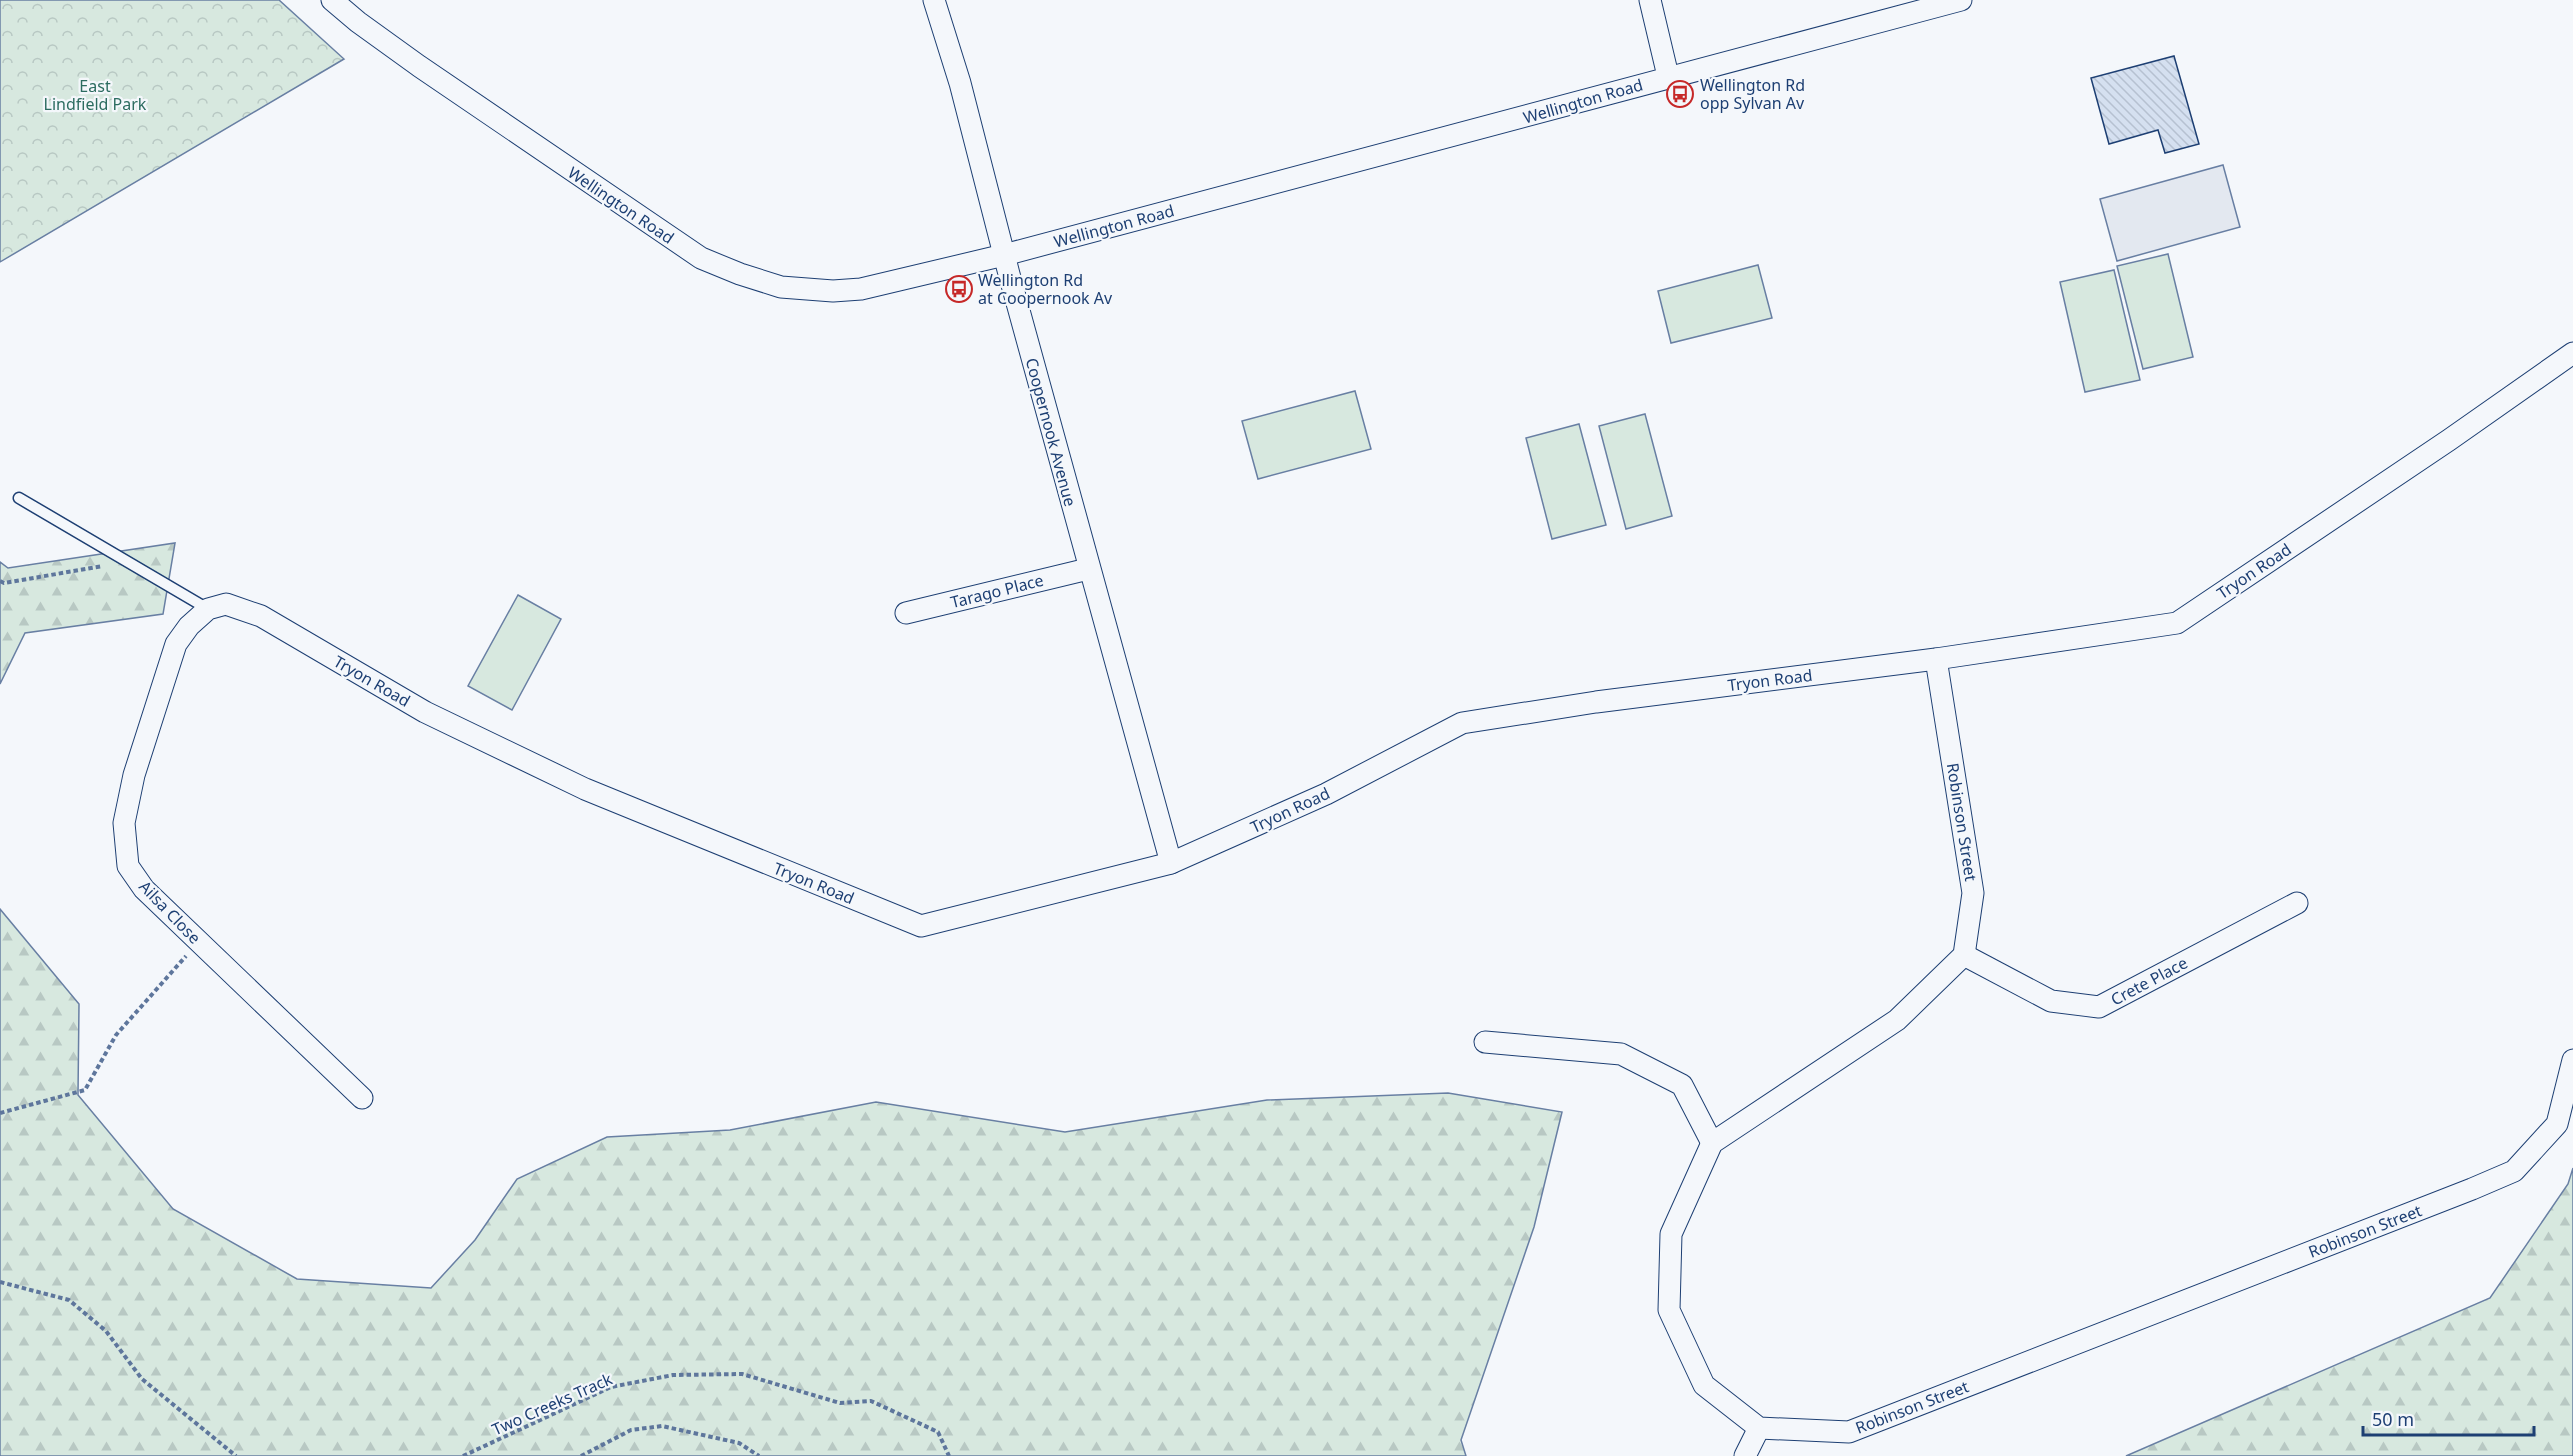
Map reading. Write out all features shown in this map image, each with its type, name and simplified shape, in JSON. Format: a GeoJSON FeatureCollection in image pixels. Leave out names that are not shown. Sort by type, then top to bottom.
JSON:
{"type":"FeatureCollection","features":[{"type":"Feature","properties":{"kind":"street","name":"Wellington Road"},"geometry":{"type":"LineString","coordinates":[[332,0],[358,22],[419,66],[701,258],[781,287],[807,291],[861,289],[1004,255],[1512,121],[1668,76],[1961,0]]}},
{"type":"Feature","properties":{"kind":"street","name":"Coopernook Avenue"},"geometry":{"type":"LineString","coordinates":[[934,0],[960,83],[1004,255],[1171,863]]}},
{"type":"Feature","properties":{"kind":"street"},"geometry":{"type":"LineString","coordinates":[[1650,0],[1668,76]]}},
{"type":"Feature","properties":{"kind":"street","name":"Tryon Road"},"geometry":{"type":"LineString","coordinates":[[208,609],[226,604],[261,616],[425,712],[585,789],[921,926],[1171,863],[1326,794],[1462,723],[1596,702],[1936,659],[2177,623],[2449,440],[2573,353]]}},
{"type":"Feature","properties":{"kind":"street","name":"Tarago Place"},"geometry":{"type":"LineString","coordinates":[[906,614],[1089,569]]}},
{"type":"Feature","properties":{"kind":"street","name":"Ailsa Close"},"geometry":{"type":"LineString","coordinates":[[208,609],[189,626],[176,644],[134,775],[124,823],[128,866],[144,889],[362,1098]]}},
{"type":"Feature","properties":{"kind":"street","name":"Robinson Street"},"geometry":{"type":"LineString","coordinates":[[1936,659],[1973,893],[1964,955]]}},
{"type":"Feature","properties":{"kind":"street","name":"Crete Place"},"geometry":{"type":"LineString","coordinates":[[1964,955],[2051,1001],[2099,1007],[2297,903]]}},
{"type":"Feature","properties":{"kind":"street"},"geometry":{"type":"LineString","coordinates":[[1745,1456],[1759,1428],[1704,1385],[1669,1310],[1671,1234],[1712,1143],[1897,1020],[1964,955]]}},
{"type":"Feature","properties":{"kind":"street"},"geometry":{"type":"LineString","coordinates":[[1485,1042],[1621,1054],[1682,1085],[1712,1143]]}},
{"type":"Feature","properties":{"kind":"street","name":"Robinson Street"},"geometry":{"type":"LineString","coordinates":[[1759,1428],[1849,1431],[2514,1171],[2557,1124],[2573,1060]]}},
{"type":"Feature","properties":{"kind":"lane"},"geometry":{"type":"LineString","coordinates":[[19,498],[208,609]]}},
{"type":"Feature","properties":{"kind":"path"},"geometry":{"type":"LineString","coordinates":[[0,581],[4,583],[129,562]]}},
{"type":"Feature","properties":{"kind":"path"},"geometry":{"type":"LineString","coordinates":[[0,1113],[85,1090],[116,1035],[198,942]]}},
{"type":"Feature","properties":{"kind":"path"},"geometry":{"type":"LineString","coordinates":[[0,1282],[69,1300],[106,1331],[142,1379],[236,1456]]}},
{"type":"Feature","properties":{"kind":"path","name":"Two Creeks Track"},"geometry":{"type":"LineString","coordinates":[[463,1456],[611,1387],[673,1376],[742,1374],[840,1403],[871,1401],[938,1432],[949,1456]]}},
{"type":"Feature","properties":{"kind":"path"},"geometry":{"type":"LineString","coordinates":[[581,1456],[631,1430],[662,1426],[739,1443],[759,1456]]}},
{"type":"Feature","properties":{"kind":"green space","name":"East Lindfield Park"},"geometry":{"type":"Polygon","coordinates":[[[0,0],[279,0],[344,59],[0,262],[0,0]]]}},
{"type":"Feature","properties":{"kind":"green space"},"geometry":{"type":"Polygon","coordinates":[[[2168,254],[2193,357],[2143,369],[2117,266],[2168,254]]]}},
{"type":"Feature","properties":{"kind":"green space"},"geometry":{"type":"Polygon","coordinates":[[[1758,265],[1772,318],[1671,343],[1658,291],[1758,265]]]}},
{"type":"Feature","properties":{"kind":"green space"},"geometry":{"type":"Polygon","coordinates":[[[2114,270],[2140,380],[2085,392],[2060,282],[2114,270]]]}},
{"type":"Feature","properties":{"kind":"green space"},"geometry":{"type":"Polygon","coordinates":[[[1355,391],[1371,449],[1258,479],[1242,421],[1355,391]]]}},
{"type":"Feature","properties":{"kind":"green space"},"geometry":{"type":"Polygon","coordinates":[[[1645,414],[1672,516],[1626,529],[1599,426],[1645,414]]]}},
{"type":"Feature","properties":{"kind":"green space"},"geometry":{"type":"Polygon","coordinates":[[[1579,424],[1606,525],[1552,539],[1526,438],[1579,424]]]}},
{"type":"Feature","properties":{"kind":"green space"},"geometry":{"type":"Polygon","coordinates":[[[175,543],[163,614],[25,633],[0,684],[0,562],[8,568],[175,543]]]}},
{"type":"Feature","properties":{"kind":"green space"},"geometry":{"type":"Polygon","coordinates":[[[518,595],[561,619],[512,710],[468,686],[518,595]]]}},
{"type":"Feature","properties":{"kind":"green space"},"geometry":{"type":"Polygon","coordinates":[[[0,909],[79,1004],[78,1095],[173,1209],[297,1279],[431,1288],[475,1240],[517,1179],[607,1137],[730,1130],[876,1102],[1065,1132],[1267,1100],[1448,1093],[1562,1112],[1534,1227],[1461,1440],[1466,1456],[0,1456],[0,909]]]}},
{"type":"Feature","properties":{"kind":"green space"},"geometry":{"type":"Polygon","coordinates":[[[2573,1168],[2573,1456],[2126,1456],[2490,1298],[2568,1184],[2573,1168]]]}},
{"type":"Feature","properties":{"kind":"shaded area"},"geometry":{"type":"Polygon","coordinates":[[[2223,165],[2240,227],[2117,261],[2100,199],[2223,165]]]}},
{"type":"Feature","properties":{"kind":"building"},"geometry":{"type":"Polygon","coordinates":[[[2174,56],[2199,144],[2165,153],[2158,130],[2109,144],[2091,78],[2174,56]]]}},
{"type":"Feature","properties":{"kind":"place","name":"Wellington Rd opp Sylvan Av"},"geometry":{"type":"Point","coordinates":[1680,94]}},
{"type":"Feature","properties":{"kind":"place","name":"Wellington Rd at Coopernook Av"},"geometry":{"type":"Point","coordinates":[959,289]}}]}
